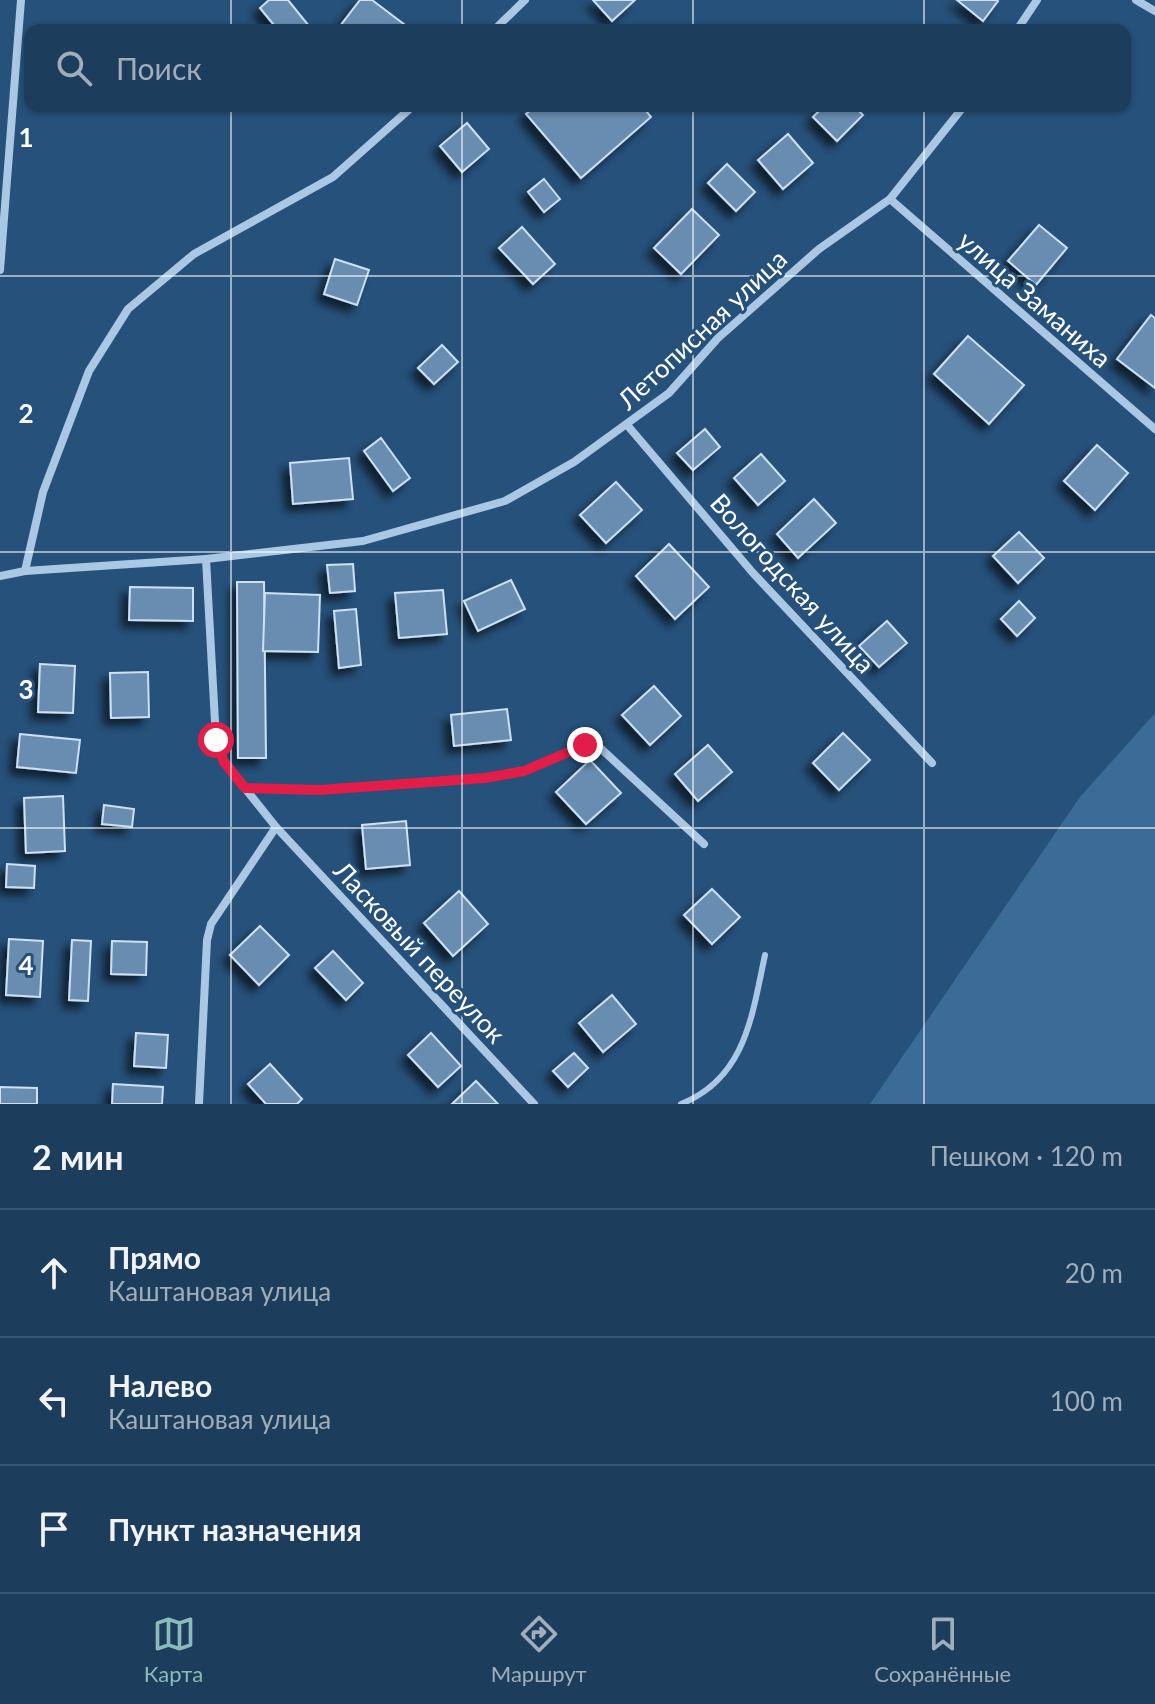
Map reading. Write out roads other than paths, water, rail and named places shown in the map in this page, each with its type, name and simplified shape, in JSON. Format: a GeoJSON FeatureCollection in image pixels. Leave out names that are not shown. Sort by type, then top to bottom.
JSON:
{"type":"FeatureCollection","features":[{"type":"Feature","properties":{"kind":"street"},"geometry":{"type":"LineString","coordinates":[[0,270],[21,0]]}},
{"type":"Feature","properties":{"kind":"street"},"geometry":{"type":"LineString","coordinates":[[500,24],[525,0]]}},
{"type":"Feature","properties":{"kind":"street"},"geometry":{"type":"LineString","coordinates":[[1021,24],[1037,0]]}},
{"type":"Feature","properties":{"kind":"street"},"geometry":{"type":"LineString","coordinates":[[1136,0],[1155,11]]}},
{"type":"Feature","properties":{"kind":"street"},"geometry":{"type":"LineString","coordinates":[[25,571],[43,492],[89,371],[128,309],[194,254],[333,177],[406,112]]}},
{"type":"Feature","properties":{"kind":"street","name":"Летописная улица"},"geometry":{"type":"LineString","coordinates":[[0,576],[25,571],[206,559],[363,541],[446,521],[505,501],[628,426],[669,393],[718,338],[819,249],[890,199],[959,112]]}},
{"type":"Feature","properties":{"kind":"street","name":"улица Заманиха"},"geometry":{"type":"LineString","coordinates":[[890,199],[1155,429]]}},
{"type":"Feature","properties":{"kind":"street","name":"Вологодская улица"},"geometry":{"type":"LineString","coordinates":[[628,426],[753,573],[932,763]]}},
{"type":"Feature","properties":{"kind":"street","name":"Ласковый переулок"},"geometry":{"type":"LineString","coordinates":[[206,559],[216,740],[224,762],[276,827],[534,1104]]}},
{"type":"Feature","properties":{"kind":"street"},"geometry":{"type":"LineString","coordinates":[[245,788],[320,790],[485,778],[524,771],[585,745],[597,745],[704,844]]}},
{"type":"Feature","properties":{"kind":"street"},"geometry":{"type":"LineString","coordinates":[[199,1104],[207,940],[211,924],[276,827]]}},
{"type":"Feature","properties":{"kind":"lane"},"geometry":{"type":"LineString","coordinates":[[681,1104],[724,1075],[746,1040],[765,955]]}}]}
